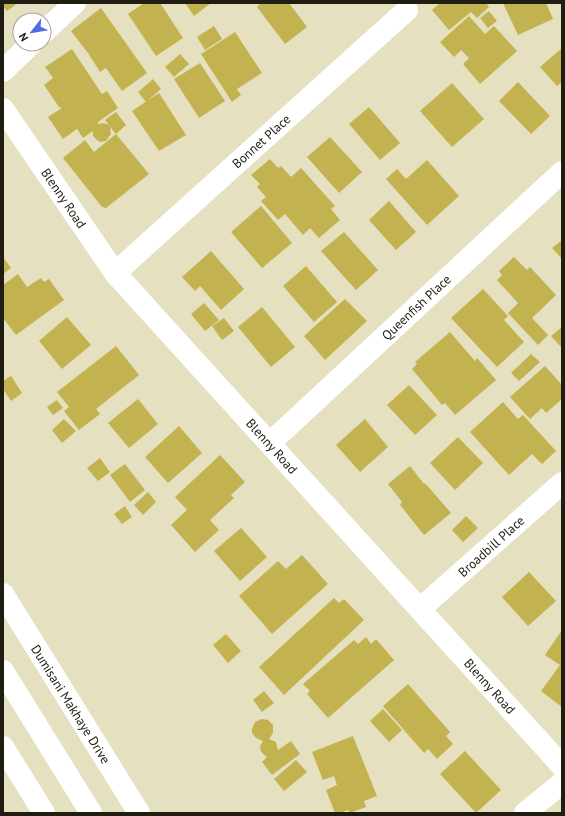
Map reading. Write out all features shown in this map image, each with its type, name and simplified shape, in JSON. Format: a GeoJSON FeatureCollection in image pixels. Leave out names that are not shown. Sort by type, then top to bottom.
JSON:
{"type":"FeatureCollection","features":[{"type":"Feature","properties":{"kind":"street"},"geometry":{"type":"LineString","coordinates":[[52,25],[75,3]]}},
{"type":"Feature","properties":{"kind":"street","name":"Bonnet Place"},"geometry":{"type":"LineString","coordinates":[[115,272],[407,10]]}},
{"type":"Feature","properties":{"kind":"street"},"geometry":{"type":"LineString","coordinates":[[3,71],[23,52]]}},
{"type":"Feature","properties":{"kind":"street","name":"Blenny Road"},"geometry":{"type":"LineString","coordinates":[[3,109],[115,272],[562,766]]}},
{"type":"Feature","properties":{"kind":"street","name":"Queenfish Place"},"geometry":{"type":"LineString","coordinates":[[270,443],[562,172]]}},
{"type":"Feature","properties":{"kind":"street","name":"Broadbill Place"},"geometry":{"type":"LineString","coordinates":[[420,609],[562,483]]}},
{"type":"Feature","properties":{"kind":"street","name":"Dumisani Makhaye Drive"},"geometry":{"type":"LineString","coordinates":[[3,594],[139,813]]}},
{"type":"Feature","properties":{"kind":"street"},"geometry":{"type":"LineString","coordinates":[[3,671],[91,813]]}},
{"type":"Feature","properties":{"kind":"street"},"geometry":{"type":"LineString","coordinates":[[3,747],[44,813]]}},
{"type":"Feature","properties":{"kind":"street"},"geometry":{"type":"LineString","coordinates":[[525,813],[562,783]]}},
{"type":"Feature","properties":{"kind":"building"},"geometry":{"type":"Polygon","coordinates":[[[3,3],[18,3],[7,11],[3,6],[3,3]]]}},
{"type":"Feature","properties":{"kind":"building"},"geometry":{"type":"Polygon","coordinates":[[[144,3],[160,3],[183,38],[156,56],[128,14],[144,3]]]}},
{"type":"Feature","properties":{"kind":"building"},"geometry":{"type":"Polygon","coordinates":[[[185,3],[211,3],[194,16],[185,3]]]}},
{"type":"Feature","properties":{"kind":"building"},"geometry":{"type":"Polygon","coordinates":[[[261,3],[289,3],[307,27],[285,44],[257,7],[261,3]]]}},
{"type":"Feature","properties":{"kind":"building"},"geometry":{"type":"Polygon","coordinates":[[[440,3],[486,3],[489,7],[477,18],[471,12],[449,30],[432,10],[440,3]]]}},
{"type":"Feature","properties":{"kind":"building"},"geometry":{"type":"Polygon","coordinates":[[[503,3],[546,3],[553,19],[518,35],[503,3]]]}},
{"type":"Feature","properties":{"kind":"building"},"geometry":{"type":"Polygon","coordinates":[[[101,8],[147,73],[122,91],[106,68],[100,72],[71,31],[101,8]]]}},
{"type":"Feature","properties":{"kind":"building"},"geometry":{"type":"Polygon","coordinates":[[[489,11],[497,21],[488,28],[480,18],[489,11]]]}},
{"type":"Feature","properties":{"kind":"building"},"geometry":{"type":"Polygon","coordinates":[[[469,16],[485,34],[494,26],[517,51],[480,84],[463,64],[469,58],[461,50],[454,57],[440,42],[469,16]]]}},
{"type":"Feature","properties":{"kind":"building"},"geometry":{"type":"Polygon","coordinates":[[[214,26],[222,39],[205,50],[197,37],[214,26]]]}},
{"type":"Feature","properties":{"kind":"building"},"geometry":{"type":"Polygon","coordinates":[[[235,32],[262,73],[237,89],[241,95],[232,102],[201,54],[235,32]]]}},
{"type":"Feature","properties":{"kind":"building"},"geometry":{"type":"Polygon","coordinates":[[[562,48],[562,82],[557,86],[540,67],[562,48]]]}},
{"type":"Feature","properties":{"kind":"building"},"geometry":{"type":"Polygon","coordinates":[[[72,49],[102,94],[107,91],[118,108],[98,122],[98,124],[103,123],[109,125],[105,120],[116,112],[126,125],[116,134],[110,127],[111,134],[106,141],[100,142],[97,140],[93,136],[93,131],[83,138],[77,129],[63,139],[48,117],[62,108],[59,107],[44,85],[53,78],[45,67],[72,49]]]}},
{"type":"Feature","properties":{"kind":"building"},"geometry":{"type":"Polygon","coordinates":[[[180,54],[189,64],[174,77],[165,67],[180,54]]]}},
{"type":"Feature","properties":{"kind":"building"},"geometry":{"type":"Polygon","coordinates":[[[200,63],[225,101],[199,118],[174,79],[200,63]]]}},
{"type":"Feature","properties":{"kind":"building"},"geometry":{"type":"Polygon","coordinates":[[[153,79],[161,89],[146,102],[138,92],[153,79]]]}},
{"type":"Feature","properties":{"kind":"building"},"geometry":{"type":"Polygon","coordinates":[[[518,82],[550,116],[531,134],[499,101],[518,82]]]}},
{"type":"Feature","properties":{"kind":"building"},"geometry":{"type":"Polygon","coordinates":[[[452,83],[484,119],[452,147],[420,111],[452,83]]]}},
{"type":"Feature","properties":{"kind":"building"},"geometry":{"type":"Polygon","coordinates":[[[159,93],[186,135],[159,151],[132,111],[159,93]]]}},
{"type":"Feature","properties":{"kind":"building"},"geometry":{"type":"Polygon","coordinates":[[[369,107],[400,143],[380,160],[349,124],[369,107]]]}},
{"type":"Feature","properties":{"kind":"building"},"geometry":{"type":"Polygon","coordinates":[[[116,134],[149,174],[106,208],[102,207],[63,158],[85,140],[94,152],[116,134]]]}},
{"type":"Feature","properties":{"kind":"building"},"geometry":{"type":"Polygon","coordinates":[[[330,137],[362,172],[339,193],[307,157],[330,137]]]}},
{"type":"Feature","properties":{"kind":"building"},"geometry":{"type":"Polygon","coordinates":[[[270,159],[278,168],[281,166],[291,177],[301,168],[335,206],[331,209],[340,220],[319,238],[310,228],[303,235],[285,214],[278,220],[261,201],[266,197],[257,187],[260,184],[251,175],[270,159]]]}},
{"type":"Feature","properties":{"kind":"building"},"geometry":{"type":"Polygon","coordinates":[[[427,160],[459,196],[427,225],[386,179],[397,169],[406,179],[427,160]]]}},
{"type":"Feature","properties":{"kind":"building"},"geometry":{"type":"Polygon","coordinates":[[[389,201],[416,232],[396,250],[369,220],[389,201]]]}},
{"type":"Feature","properties":{"kind":"building"},"geometry":{"type":"Polygon","coordinates":[[[261,206],[292,243],[262,268],[231,232],[261,206]]]}},
{"type":"Feature","properties":{"kind":"building"},"geometry":{"type":"Polygon","coordinates":[[[344,232],[378,270],[356,290],[321,251],[344,232]]]}},
{"type":"Feature","properties":{"kind":"building"},"geometry":{"type":"Polygon","coordinates":[[[562,240],[562,259],[552,248],[562,240]]]}},
{"type":"Feature","properties":{"kind":"building"},"geometry":{"type":"Polygon","coordinates":[[[211,251],[244,289],[221,310],[200,286],[195,291],[182,277],[211,251]]]}},
{"type":"Feature","properties":{"kind":"building"},"geometry":{"type":"Polygon","coordinates":[[[3,257],[11,268],[3,274],[3,257]]]}},
{"type":"Feature","properties":{"kind":"building"},"geometry":{"type":"Polygon","coordinates":[[[514,257],[527,270],[530,267],[556,295],[532,318],[548,335],[538,345],[508,313],[518,303],[497,280],[502,275],[499,271],[514,257]]]}},
{"type":"Feature","properties":{"kind":"building"},"geometry":{"type":"Polygon","coordinates":[[[306,266],[337,302],[314,322],[283,286],[306,266]]]}},
{"type":"Feature","properties":{"kind":"building"},"geometry":{"type":"Polygon","coordinates":[[[18,274],[27,287],[41,278],[44,282],[49,279],[64,300],[16,335],[3,318],[3,285],[18,274]]]}},
{"type":"Feature","properties":{"kind":"building"},"geometry":{"type":"Polygon","coordinates":[[[483,289],[508,316],[504,320],[524,342],[497,367],[451,318],[483,289]]]}},
{"type":"Feature","properties":{"kind":"building"},"geometry":{"type":"Polygon","coordinates":[[[345,299],[367,321],[325,360],[304,336],[345,299]]]}},
{"type":"Feature","properties":{"kind":"building"},"geometry":{"type":"Polygon","coordinates":[[[204,303],[219,320],[205,331],[191,314],[204,303]]]}},
{"type":"Feature","properties":{"kind":"building"},"geometry":{"type":"Polygon","coordinates":[[[262,307],[295,347],[271,367],[238,327],[262,307]]]}},
{"type":"Feature","properties":{"kind":"building"},"geometry":{"type":"Polygon","coordinates":[[[67,317],[91,345],[62,369],[39,341],[67,317]]]}},
{"type":"Feature","properties":{"kind":"building"},"geometry":{"type":"Polygon","coordinates":[[[224,318],[234,331],[222,340],[212,326],[224,318]]]}},
{"type":"Feature","properties":{"kind":"building"},"geometry":{"type":"Polygon","coordinates":[[[562,327],[562,348],[551,336],[562,327]]]}},
{"type":"Feature","properties":{"kind":"building"},"geometry":{"type":"Polygon","coordinates":[[[450,332],[475,361],[477,358],[496,380],[455,415],[445,403],[442,405],[412,369],[417,364],[415,362],[450,332]]]}},
{"type":"Feature","properties":{"kind":"building"},"geometry":{"type":"Polygon","coordinates":[[[116,346],[139,375],[96,409],[100,414],[79,430],[64,411],[69,407],[57,392],[116,346]]]}},
{"type":"Feature","properties":{"kind":"building"},"geometry":{"type":"Polygon","coordinates":[[[531,354],[540,362],[519,381],[511,373],[531,354]]]}},
{"type":"Feature","properties":{"kind":"building"},"geometry":{"type":"Polygon","coordinates":[[[545,366],[562,385],[562,399],[546,413],[542,408],[530,419],[510,397],[545,366]]]}},
{"type":"Feature","properties":{"kind":"building"},"geometry":{"type":"Polygon","coordinates":[[[11,376],[22,393],[11,401],[3,389],[3,381],[11,376]]]}},
{"type":"Feature","properties":{"kind":"building"},"geometry":{"type":"Polygon","coordinates":[[[409,385],[437,415],[415,435],[387,405],[409,385]]]}},
{"type":"Feature","properties":{"kind":"building"},"geometry":{"type":"Polygon","coordinates":[[[138,399],[158,424],[129,448],[108,423],[138,399]]]}},
{"type":"Feature","properties":{"kind":"building"},"geometry":{"type":"Polygon","coordinates":[[[57,400],[63,408],[53,415],[47,407],[57,400]]]}},
{"type":"Feature","properties":{"kind":"building"},"geometry":{"type":"Polygon","coordinates":[[[503,402],[518,419],[523,415],[556,451],[542,464],[532,454],[509,475],[470,432],[503,402]]]}},
{"type":"Feature","properties":{"kind":"building"},"geometry":{"type":"Polygon","coordinates":[[[64,419],[76,431],[62,443],[52,430],[64,419]]]}},
{"type":"Feature","properties":{"kind":"building"},"geometry":{"type":"Polygon","coordinates":[[[365,419],[388,447],[360,472],[336,445],[365,419]]]}},
{"type":"Feature","properties":{"kind":"building"},"geometry":{"type":"Polygon","coordinates":[[[179,426],[202,453],[168,483],[145,457],[179,426]]]}},
{"type":"Feature","properties":{"kind":"building"},"geometry":{"type":"Polygon","coordinates":[[[458,437],[483,463],[455,490],[430,463],[458,437]]]}},
{"type":"Feature","properties":{"kind":"building"},"geometry":{"type":"Polygon","coordinates":[[[220,455],[245,482],[231,495],[234,498],[210,520],[219,530],[195,552],[171,525],[187,510],[175,497],[220,455]]]}},
{"type":"Feature","properties":{"kind":"building"},"geometry":{"type":"Polygon","coordinates":[[[100,458],[110,472],[98,481],[87,468],[100,458]]]}},
{"type":"Feature","properties":{"kind":"building"},"geometry":{"type":"Polygon","coordinates":[[[125,464],[145,490],[130,502],[110,475],[125,464]]]}},
{"type":"Feature","properties":{"kind":"building"},"geometry":{"type":"Polygon","coordinates":[[[410,466],[424,484],[425,483],[451,513],[424,535],[400,505],[402,502],[388,484],[410,466]]]}},
{"type":"Feature","properties":{"kind":"building"},"geometry":{"type":"Polygon","coordinates":[[[148,492],[156,502],[143,515],[134,505],[148,492]]]}},
{"type":"Feature","properties":{"kind":"building"},"geometry":{"type":"Polygon","coordinates":[[[125,506],[132,517],[122,524],[114,514],[125,506]]]}},
{"type":"Feature","properties":{"kind":"building"},"geometry":{"type":"Polygon","coordinates":[[[466,516],[478,528],[463,542],[452,530],[466,516]]]}},
{"type":"Feature","properties":{"kind":"building"},"geometry":{"type":"Polygon","coordinates":[[[241,528],[267,557],[240,581],[214,551],[241,528]]]}},
{"type":"Feature","properties":{"kind":"building"},"geometry":{"type":"Polygon","coordinates":[[[302,555],[328,584],[272,634],[239,596],[278,561],[286,569],[302,555]]]}},
{"type":"Feature","properties":{"kind":"building"},"geometry":{"type":"Polygon","coordinates":[[[529,572],[556,601],[528,626],[502,597],[529,572]]]}},
{"type":"Feature","properties":{"kind":"building"},"geometry":{"type":"Polygon","coordinates":[[[334,598],[339,603],[344,599],[364,620],[284,695],[259,667],[334,598]]]}},
{"type":"Feature","properties":{"kind":"building"},"geometry":{"type":"Polygon","coordinates":[[[562,630],[562,707],[541,691],[560,665],[545,655],[562,630]]]}},
{"type":"Feature","properties":{"kind":"building"},"geometry":{"type":"Polygon","coordinates":[[[226,634],[241,651],[228,663],[213,645],[226,634]]]}},
{"type":"Feature","properties":{"kind":"building"},"geometry":{"type":"Polygon","coordinates":[[[366,637],[371,644],[376,639],[394,660],[328,718],[307,694],[310,691],[303,684],[354,640],[358,644],[366,637]]]}},
{"type":"Feature","properties":{"kind":"building"},"geometry":{"type":"Polygon","coordinates":[[[408,684],[450,732],[446,736],[453,744],[437,759],[428,749],[424,753],[383,706],[408,684]]]}},
{"type":"Feature","properties":{"kind":"building"},"geometry":{"type":"Polygon","coordinates":[[[264,691],[274,703],[262,712],[253,700],[264,691]]]}},
{"type":"Feature","properties":{"kind":"building"},"geometry":{"type":"Polygon","coordinates":[[[383,709],[402,730],[389,742],[370,721],[383,709]]]}},
{"type":"Feature","properties":{"kind":"building"},"geometry":{"type":"Polygon","coordinates":[[[261,719],[268,720],[273,725],[273,733],[269,739],[276,742],[278,750],[291,741],[300,754],[272,775],[262,762],[267,757],[261,752],[260,746],[263,741],[256,738],[252,733],[255,722],[261,719]]]}},
{"type":"Feature","properties":{"kind":"building"},"geometry":{"type":"Polygon","coordinates":[[[353,736],[377,796],[364,801],[366,807],[350,813],[348,810],[335,813],[326,790],[337,785],[334,776],[323,780],[312,752],[353,736]]]}},
{"type":"Feature","properties":{"kind":"building"},"geometry":{"type":"Polygon","coordinates":[[[465,751],[501,790],[476,813],[440,774],[465,751]]]}},
{"type":"Feature","properties":{"kind":"building"},"geometry":{"type":"Polygon","coordinates":[[[296,760],[307,772],[284,791],[274,779],[296,760]]]}}]}
